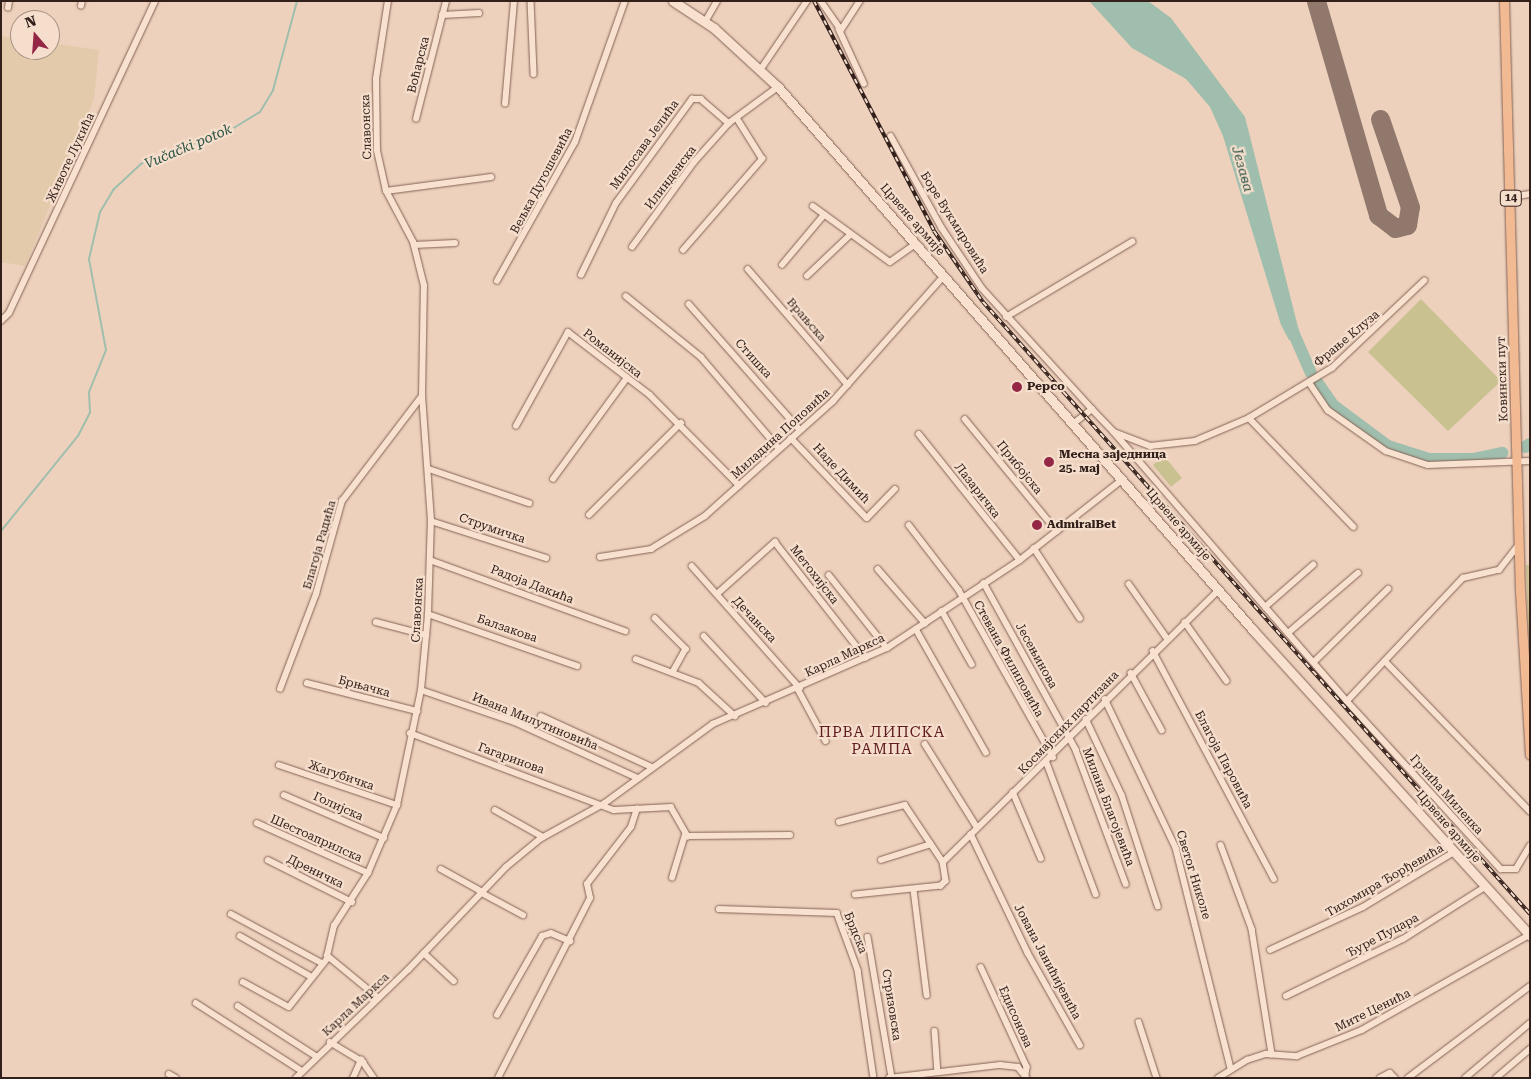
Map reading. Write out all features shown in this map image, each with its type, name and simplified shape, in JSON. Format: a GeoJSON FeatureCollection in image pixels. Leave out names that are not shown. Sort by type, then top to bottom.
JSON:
{"type":"FeatureCollection","features":[{"type":"Feature","properties":{"kind":"main road","name":"Црвене армије"},"geometry":{"type":"LineString","coordinates":[[673,1],[705,22],[761,69],[778,87],[1218,591],[1529,936]]}},
{"type":"Feature","properties":{"kind":"main road","name":"Ковински пут"},"geometry":{"type":"LineString","coordinates":[[1504,1],[1511,196],[1519,544],[1530,756]]}},
{"type":"Feature","properties":{"kind":"street","name":"Животе Лукића"},"geometry":{"type":"LineString","coordinates":[[1,321],[10,314],[155,1]]}},
{"type":"Feature","properties":{"kind":"street","name":"Славонска"},"geometry":{"type":"LineString","coordinates":[[243,982],[289,1008],[324,961],[334,926],[352,902],[368,873],[398,805],[410,733],[421,690],[428,614],[431,521],[429,468],[422,396],[424,286],[414,245],[386,191],[377,151],[375,104],[388,1]]}},
{"type":"Feature","properties":{"kind":"street","name":"Воћарска"},"geometry":{"type":"LineString","coordinates":[[416,119],[446,1]]}},
{"type":"Feature","properties":{"kind":"street"},"geometry":{"type":"LineString","coordinates":[[505,104],[514,1]]}},
{"type":"Feature","properties":{"kind":"street"},"geometry":{"type":"LineString","coordinates":[[531,1],[534,74]]}},
{"type":"Feature","properties":{"kind":"street","name":"Вељка Дугошевића"},"geometry":{"type":"LineString","coordinates":[[497,281],[571,151],[625,1]]}},
{"type":"Feature","properties":{"kind":"street"},"geometry":{"type":"LineString","coordinates":[[705,22],[717,1]]}},
{"type":"Feature","properties":{"kind":"street"},"geometry":{"type":"LineString","coordinates":[[761,69],[807,1]]}},
{"type":"Feature","properties":{"kind":"street"},"geometry":{"type":"LineString","coordinates":[[821,1],[839,29],[864,83]]}},
{"type":"Feature","properties":{"kind":"street"},"geometry":{"type":"LineString","coordinates":[[839,29],[860,1]]}},
{"type":"Feature","properties":{"kind":"street"},"geometry":{"type":"LineString","coordinates":[[442,15],[479,13]]}},
{"type":"Feature","properties":{"kind":"street"},"geometry":{"type":"LineString","coordinates":[[729,123],[737,119],[778,87]]}},
{"type":"Feature","properties":{"kind":"street","name":"Милосава Јелића"},"geometry":{"type":"LineString","coordinates":[[580,275],[616,202],[692,99],[700,99],[729,123]]}},
{"type":"Feature","properties":{"kind":"street"},"geometry":{"type":"LineString","coordinates":[[683,250],[762,159],[737,119]]}},
{"type":"Feature","properties":{"kind":"street","name":"Илинденска"},"geometry":{"type":"LineString","coordinates":[[632,248],[694,162],[729,123]]}},
{"type":"Feature","properties":{"kind":"street","name":"Боре Вукмировића"},"geometry":{"type":"LineString","coordinates":[[891,136],[957,252],[1006,317],[1092,409]]}},
{"type":"Feature","properties":{"kind":"street"},"geometry":{"type":"LineString","coordinates":[[386,191],[491,178]]}},
{"type":"Feature","properties":{"kind":"street"},"geometry":{"type":"LineString","coordinates":[[1511,196],[1530,194]]}},
{"type":"Feature","properties":{"kind":"street"},"geometry":{"type":"LineString","coordinates":[[813,206],[850,236],[893,263],[916,244]]}},
{"type":"Feature","properties":{"kind":"street"},"geometry":{"type":"LineString","coordinates":[[782,266],[824,215]]}},
{"type":"Feature","properties":{"kind":"street"},"geometry":{"type":"LineString","coordinates":[[807,276],[850,236]]}},
{"type":"Feature","properties":{"kind":"street"},"geometry":{"type":"LineString","coordinates":[[1006,317],[1132,242]]}},
{"type":"Feature","properties":{"kind":"street"},"geometry":{"type":"LineString","coordinates":[[414,245],[455,243]]}},
{"type":"Feature","properties":{"kind":"street","name":"Врањска"},"geometry":{"type":"LineString","coordinates":[[748,269],[848,385]]}},
{"type":"Feature","properties":{"kind":"street","name":"Миладина Поповића"},"geometry":{"type":"LineString","coordinates":[[600,557],[632,555],[668,541],[740,485],[778,447],[792,438],[848,385],[944,276]]}},
{"type":"Feature","properties":{"kind":"street","name":"Фрање Клуза"},"geometry":{"type":"LineString","coordinates":[[1092,409],[1114,432],[1150,446],[1170,446],[1249,418],[1309,382],[1380,325],[1424,281]]}},
{"type":"Feature","properties":{"kind":"street"},"geometry":{"type":"LineString","coordinates":[[626,296],[706,362],[778,447]]}},
{"type":"Feature","properties":{"kind":"street","name":"Стишка"},"geometry":{"type":"LineString","coordinates":[[689,304],[800,430]]}},
{"type":"Feature","properties":{"kind":"street","name":"Романијска"},"geometry":{"type":"LineString","coordinates":[[516,426],[566,333],[627,378],[680,423],[740,485]]}},
{"type":"Feature","properties":{"kind":"street"},"geometry":{"type":"LineString","coordinates":[[553,479],[627,378]]}},
{"type":"Feature","properties":{"kind":"street"},"geometry":{"type":"LineString","coordinates":[[1309,382],[1328,410],[1386,451],[1428,465],[1518,464],[1530,461]]}},
{"type":"Feature","properties":{"kind":"street","name":"Благоја Радића"},"geometry":{"type":"LineString","coordinates":[[280,689],[316,594],[342,501],[422,396]]}},
{"type":"Feature","properties":{"kind":"street"},"geometry":{"type":"LineString","coordinates":[[1072,424],[1092,409]]}},
{"type":"Feature","properties":{"kind":"street"},"geometry":{"type":"LineString","coordinates":[[1249,418],[1354,527]]}},
{"type":"Feature","properties":{"kind":"street","name":"Прибојска"},"geometry":{"type":"LineString","coordinates":[[965,419],[1057,531]]}},
{"type":"Feature","properties":{"kind":"street"},"geometry":{"type":"LineString","coordinates":[[588,515],[680,423]]}},
{"type":"Feature","properties":{"kind":"street","name":"Грчића Миленка"},"geometry":{"type":"LineString","coordinates":[[1114,432],[1347,701],[1501,870],[1516,869],[1530,846]]}},
{"type":"Feature","properties":{"kind":"street","name":"Лазаричка"},"geometry":{"type":"LineString","coordinates":[[919,434],[1020,560]]}},
{"type":"Feature","properties":{"kind":"street","name":"Наде Димић"},"geometry":{"type":"LineString","coordinates":[[792,438],[867,518],[895,488]]}},
{"type":"Feature","properties":{"kind":"street"},"geometry":{"type":"LineString","coordinates":[[429,468],[529,503]]}},
{"type":"Feature","properties":{"kind":"street","name":"Карла Маркса"},"geometry":{"type":"LineString","coordinates":[[296,1078],[330,1042],[424,953],[480,891],[543,837],[605,803],[685,740],[887,648],[916,630],[962,596],[1020,560],[1122,480]]}},
{"type":"Feature","properties":{"kind":"street","name":"Струмичка"},"geometry":{"type":"LineString","coordinates":[[431,521],[546,558]]}},
{"type":"Feature","properties":{"kind":"street","name":"Стевана Филиповића"},"geometry":{"type":"LineString","coordinates":[[910,525],[962,596],[1053,757]]}},
{"type":"Feature","properties":{"kind":"street","name":"Метохијска"},"geometry":{"type":"LineString","coordinates":[[717,594],[775,542],[866,658]]}},
{"type":"Feature","properties":{"kind":"street"},"geometry":{"type":"LineString","coordinates":[[1347,701],[1463,578],[1498,570],[1519,544]]}},
{"type":"Feature","properties":{"kind":"street"},"geometry":{"type":"LineString","coordinates":[[1034,548],[1080,618]]}},
{"type":"Feature","properties":{"kind":"street","name":"Радоја Дакића"},"geometry":{"type":"LineString","coordinates":[[430,560],[625,631]]}},
{"type":"Feature","properties":{"kind":"street"},"geometry":{"type":"LineString","coordinates":[[1265,607],[1313,565]]}},
{"type":"Feature","properties":{"kind":"street","name":"Дечанска"},"geometry":{"type":"LineString","coordinates":[[692,566],[799,688]]}},
{"type":"Feature","properties":{"kind":"street"},"geometry":{"type":"LineString","coordinates":[[878,569],[925,622]]}},
{"type":"Feature","properties":{"kind":"street"},"geometry":{"type":"LineString","coordinates":[[1288,633],[1358,573]]}},
{"type":"Feature","properties":{"kind":"street"},"geometry":{"type":"LineString","coordinates":[[829,575],[887,648]]}},
{"type":"Feature","properties":{"kind":"street","name":"Јесењинова"},"geometry":{"type":"LineString","coordinates":[[984,583],[1070,738]]}},
{"type":"Feature","properties":{"kind":"street"},"geometry":{"type":"LineString","coordinates":[[1129,584],[1167,638]]}},
{"type":"Feature","properties":{"kind":"street"},"geometry":{"type":"LineString","coordinates":[[1314,662],[1388,589]]}},
{"type":"Feature","properties":{"kind":"street","name":"Космајских партизана"},"geometry":{"type":"LineString","coordinates":[[943,862],[1013,792],[1053,757],[1086,719],[1153,651],[1218,591]]}},
{"type":"Feature","properties":{"kind":"street"},"geometry":{"type":"LineString","coordinates":[[942,611],[972,664]]}},
{"type":"Feature","properties":{"kind":"street","name":"Балзакова"},"geometry":{"type":"LineString","coordinates":[[428,614],[578,666]]}},
{"type":"Feature","properties":{"kind":"street"},"geometry":{"type":"LineString","coordinates":[[655,618],[686,649],[673,672]]}},
{"type":"Feature","properties":{"kind":"street"},"geometry":{"type":"LineString","coordinates":[[376,622],[426,635]]}},
{"type":"Feature","properties":{"kind":"street"},"geometry":{"type":"LineString","coordinates":[[1185,622],[1226,682]]}},
{"type":"Feature","properties":{"kind":"street"},"geometry":{"type":"LineString","coordinates":[[916,630],[986,752]]}},
{"type":"Feature","properties":{"kind":"street"},"geometry":{"type":"LineString","coordinates":[[704,636],[766,703]]}},
{"type":"Feature","properties":{"kind":"street","name":"Благоја Паровића"},"geometry":{"type":"LineString","coordinates":[[1153,651],[1274,879]]}},
{"type":"Feature","properties":{"kind":"street"},"geometry":{"type":"LineString","coordinates":[[636,659],[699,683],[735,716]]}},
{"type":"Feature","properties":{"kind":"street"},"geometry":{"type":"LineString","coordinates":[[1385,661],[1530,811]]}},
{"type":"Feature","properties":{"kind":"street","name":"Космајских партизана"},"geometry":{"type":"LineString","coordinates":[[1131,673],[1162,730]]}},
{"type":"Feature","properties":{"kind":"street","name":"Брњачка"},"geometry":{"type":"LineString","coordinates":[[307,683],[416,711]]}},
{"type":"Feature","properties":{"kind":"street","name":"Карла Маркса"},"geometry":{"type":"LineString","coordinates":[[799,688],[826,741]]}},
{"type":"Feature","properties":{"kind":"street","name":"Ивана Милутиновића"},"geometry":{"type":"LineString","coordinates":[[421,690],[515,722],[638,778]]}},
{"type":"Feature","properties":{"kind":"street","name":"Светог Николе"},"geometry":{"type":"LineString","coordinates":[[1105,699],[1176,848],[1231,1068]]}},
{"type":"Feature","properties":{"kind":"street"},"geometry":{"type":"LineString","coordinates":[[541,716],[652,766]]}},
{"type":"Feature","properties":{"kind":"street"},"geometry":{"type":"LineString","coordinates":[[1086,719],[1122,795],[1158,906]]}},
{"type":"Feature","properties":{"kind":"street","name":"Гагаринова"},"geometry":{"type":"LineString","coordinates":[[410,733],[605,803],[614,810],[673,808],[685,835]]}},
{"type":"Feature","properties":{"kind":"street","name":"Милана Благојевића"},"geometry":{"type":"LineString","coordinates":[[1070,738],[1126,884]]}},
{"type":"Feature","properties":{"kind":"street"},"geometry":{"type":"LineString","coordinates":[[925,744],[977,827]]}},
{"type":"Feature","properties":{"kind":"street"},"geometry":{"type":"LineString","coordinates":[[1047,763],[1096,894]]}},
{"type":"Feature","properties":{"kind":"street","name":"Жагубичка"},"geometry":{"type":"LineString","coordinates":[[278,765],[398,805]]}},
{"type":"Feature","properties":{"kind":"street"},"geometry":{"type":"LineString","coordinates":[[1013,792],[1041,858]]}},
{"type":"Feature","properties":{"kind":"street","name":"Голијска"},"geometry":{"type":"LineString","coordinates":[[284,794],[384,838]]}},
{"type":"Feature","properties":{"kind":"street"},"geometry":{"type":"LineString","coordinates":[[839,822],[906,805],[943,862],[944,884],[914,890],[855,896]]}},
{"type":"Feature","properties":{"kind":"street"},"geometry":{"type":"LineString","coordinates":[[498,1078],[570,941],[591,896],[587,884],[632,827],[637,809]]}},
{"type":"Feature","properties":{"kind":"street"},"geometry":{"type":"LineString","coordinates":[[495,810],[543,837]]}},
{"type":"Feature","properties":{"kind":"street","name":"Шестоаприлска"},"geometry":{"type":"LineString","coordinates":[[256,823],[368,873]]}},
{"type":"Feature","properties":{"kind":"street","name":"Јована Јанићијевића"},"geometry":{"type":"LineString","coordinates":[[971,834],[1024,944],[1080,1045]]}},
{"type":"Feature","properties":{"kind":"street"},"geometry":{"type":"LineString","coordinates":[[672,878],[685,835],[790,835]]}},
{"type":"Feature","properties":{"kind":"street"},"geometry":{"type":"LineString","coordinates":[[881,860],[931,844]]}},
{"type":"Feature","properties":{"kind":"street"},"geometry":{"type":"LineString","coordinates":[[1221,845],[1252,929],[1272,1054]]}},
{"type":"Feature","properties":{"kind":"street","name":"Тихомира Ђорђевића"},"geometry":{"type":"LineString","coordinates":[[1270,950],[1363,907],[1454,852]]}},
{"type":"Feature","properties":{"kind":"street","name":"Дреничка"},"geometry":{"type":"LineString","coordinates":[[268,860],[352,902]]}},
{"type":"Feature","properties":{"kind":"street"},"geometry":{"type":"LineString","coordinates":[[441,869],[523,915]]}},
{"type":"Feature","properties":{"kind":"street","name":"Ђуре Пуцара"},"geometry":{"type":"LineString","coordinates":[[1286,996],[1403,939],[1485,887]]}},
{"type":"Feature","properties":{"kind":"street"},"geometry":{"type":"LineString","coordinates":[[914,890],[927,995]]}},
{"type":"Feature","properties":{"kind":"street","name":"Брдска"},"geometry":{"type":"LineString","coordinates":[[718,910],[837,913],[858,970],[874,1078]]}},
{"type":"Feature","properties":{"kind":"street"},"geometry":{"type":"LineString","coordinates":[[231,914],[324,961],[378,998]]}},
{"type":"Feature","properties":{"kind":"street"},"geometry":{"type":"LineString","coordinates":[[497,1015],[542,936],[552,933],[570,941]]}},
{"type":"Feature","properties":{"kind":"street"},"geometry":{"type":"LineString","coordinates":[[240,936],[312,977]]}},
{"type":"Feature","properties":{"kind":"street","name":"Мите Ценића"},"geometry":{"type":"LineString","coordinates":[[1218,1078],[1231,1068],[1272,1054],[1297,1056],[1362,1030],[1529,936]]}},
{"type":"Feature","properties":{"kind":"street","name":"Стризовска"},"geometry":{"type":"LineString","coordinates":[[868,937],[891,1078],[938,1070],[1009,1065],[1026,1076]]}},
{"type":"Feature","properties":{"kind":"street"},"geometry":{"type":"LineString","coordinates":[[424,953],[454,982]]}},
{"type":"Feature","properties":{"kind":"street","name":"Едисонова"},"geometry":{"type":"LineString","coordinates":[[981,968],[1027,1067],[1026,1076]]}},
{"type":"Feature","properties":{"kind":"street"},"geometry":{"type":"LineString","coordinates":[[1408,1078],[1530,986]]}},
{"type":"Feature","properties":{"kind":"street"},"geometry":{"type":"LineString","coordinates":[[196,1003],[302,1071]]}},
{"type":"Feature","properties":{"kind":"street"},"geometry":{"type":"LineString","coordinates":[[238,1006],[316,1056]]}},
{"type":"Feature","properties":{"kind":"street"},"geometry":{"type":"LineString","coordinates":[[1139,1022],[1157,1078]]}},
{"type":"Feature","properties":{"kind":"street"},"geometry":{"type":"LineString","coordinates":[[1465,1078],[1530,1023]]}},
{"type":"Feature","properties":{"kind":"street"},"geometry":{"type":"LineString","coordinates":[[935,1031],[938,1070]]}},
{"type":"Feature","properties":{"kind":"street"},"geometry":{"type":"LineString","coordinates":[[330,1042],[361,1060],[374,1078]]}},
{"type":"Feature","properties":{"kind":"street"},"geometry":{"type":"LineString","coordinates":[[1496,1078],[1530,1049]]}},
{"type":"Feature","properties":{"kind":"street"},"geometry":{"type":"LineString","coordinates":[[353,1078],[361,1060]]}},
{"type":"Feature","properties":{"kind":"street"},"geometry":{"type":"LineString","coordinates":[[1380,1078],[1390,1072],[1395,1078]]}},
{"type":"Feature","properties":{"kind":"street"},"geometry":{"type":"LineString","coordinates":[[169,1074],[176,1078]]}},
{"type":"Feature","properties":{"kind":"shaded area"},"geometry":{"type":"Polygon","coordinates":[[[1,36],[10,37],[10,60],[60,60],[60,44],[99,50],[94,99],[25,266],[1,262],[1,36]]]}},
{"type":"Feature","properties":{"kind":"shaded area"},"geometry":{"type":"Polygon","coordinates":[[[1421,299],[1501,381],[1448,431],[1368,352],[1421,299]]]}},
{"type":"Feature","properties":{"kind":"shaded area"},"geometry":{"type":"Polygon","coordinates":[[[1164,456],[1182,478],[1171,487],[1153,465],[1164,456]]]}},
{"type":"Feature","properties":{"kind":"shaded area"},"geometry":{"type":"Polygon","coordinates":[[[1526,565],[1530,565],[1530,663],[1528,633],[1526,565]]]}},
{"type":"Feature","properties":{"kind":"water"},"geometry":{"type":"Polygon","coordinates":[[[1089,1],[1148,1],[1171,18],[1245,117],[1301,339],[1289,340],[1281,325],[1223,136],[1210,107],[1186,79],[1132,48],[1089,1]]]}},
{"type":"Feature","properties":{"kind":"waterway","name":"Vučački potok"},"geometry":{"type":"LineString","coordinates":[[1,531],[78,436],[90,412],[89,392],[106,350],[89,259],[100,212],[113,190],[142,163],[222,135],[260,112],[273,90],[297,1]]}},
{"type":"Feature","properties":{"kind":"waterway","name":"Језава"},"geometry":{"type":"LineString","coordinates":[[1290,325],[1311,373]]}},
{"type":"Feature","properties":{"kind":"waterway","name":"Језава"},"geometry":{"type":"LineString","coordinates":[[1317,382],[1333,405],[1388,446],[1429,459],[1473,459],[1502,453]]}},
{"type":"Feature","properties":{"kind":"waterway","name":"Језава"},"geometry":{"type":"LineString","coordinates":[[1525,447],[1530,444]]}},
{"type":"Feature","properties":{"kind":"taxiway"},"geometry":{"type":"LineString","coordinates":[[1316,1],[1378,215],[1395,228],[1407,225],[1410,207],[1380,119]]}},
{"type":"Feature","properties":{"kind":"railway"},"geometry":{"type":"LineString","coordinates":[[814,1],[934,231],[983,302],[1530,914]]}},
{"type":"Feature","properties":{"kind":"place","name":"Pepco"},"geometry":{"type":"Point","coordinates":[1017,387]}},
{"type":"Feature","properties":{"kind":"place","name":"Месна заједница 25. мај"},"geometry":{"type":"Point","coordinates":[1049,462]}},
{"type":"Feature","properties":{"kind":"place","name":"AdmiralBet"},"geometry":{"type":"Point","coordinates":[1037,525]}},
{"type":"Feature","properties":{"kind":"district","name":"ПРВА ЛИПСКА РАМПА"},"geometry":{"type":"Point","coordinates":[882,740]}}]}
